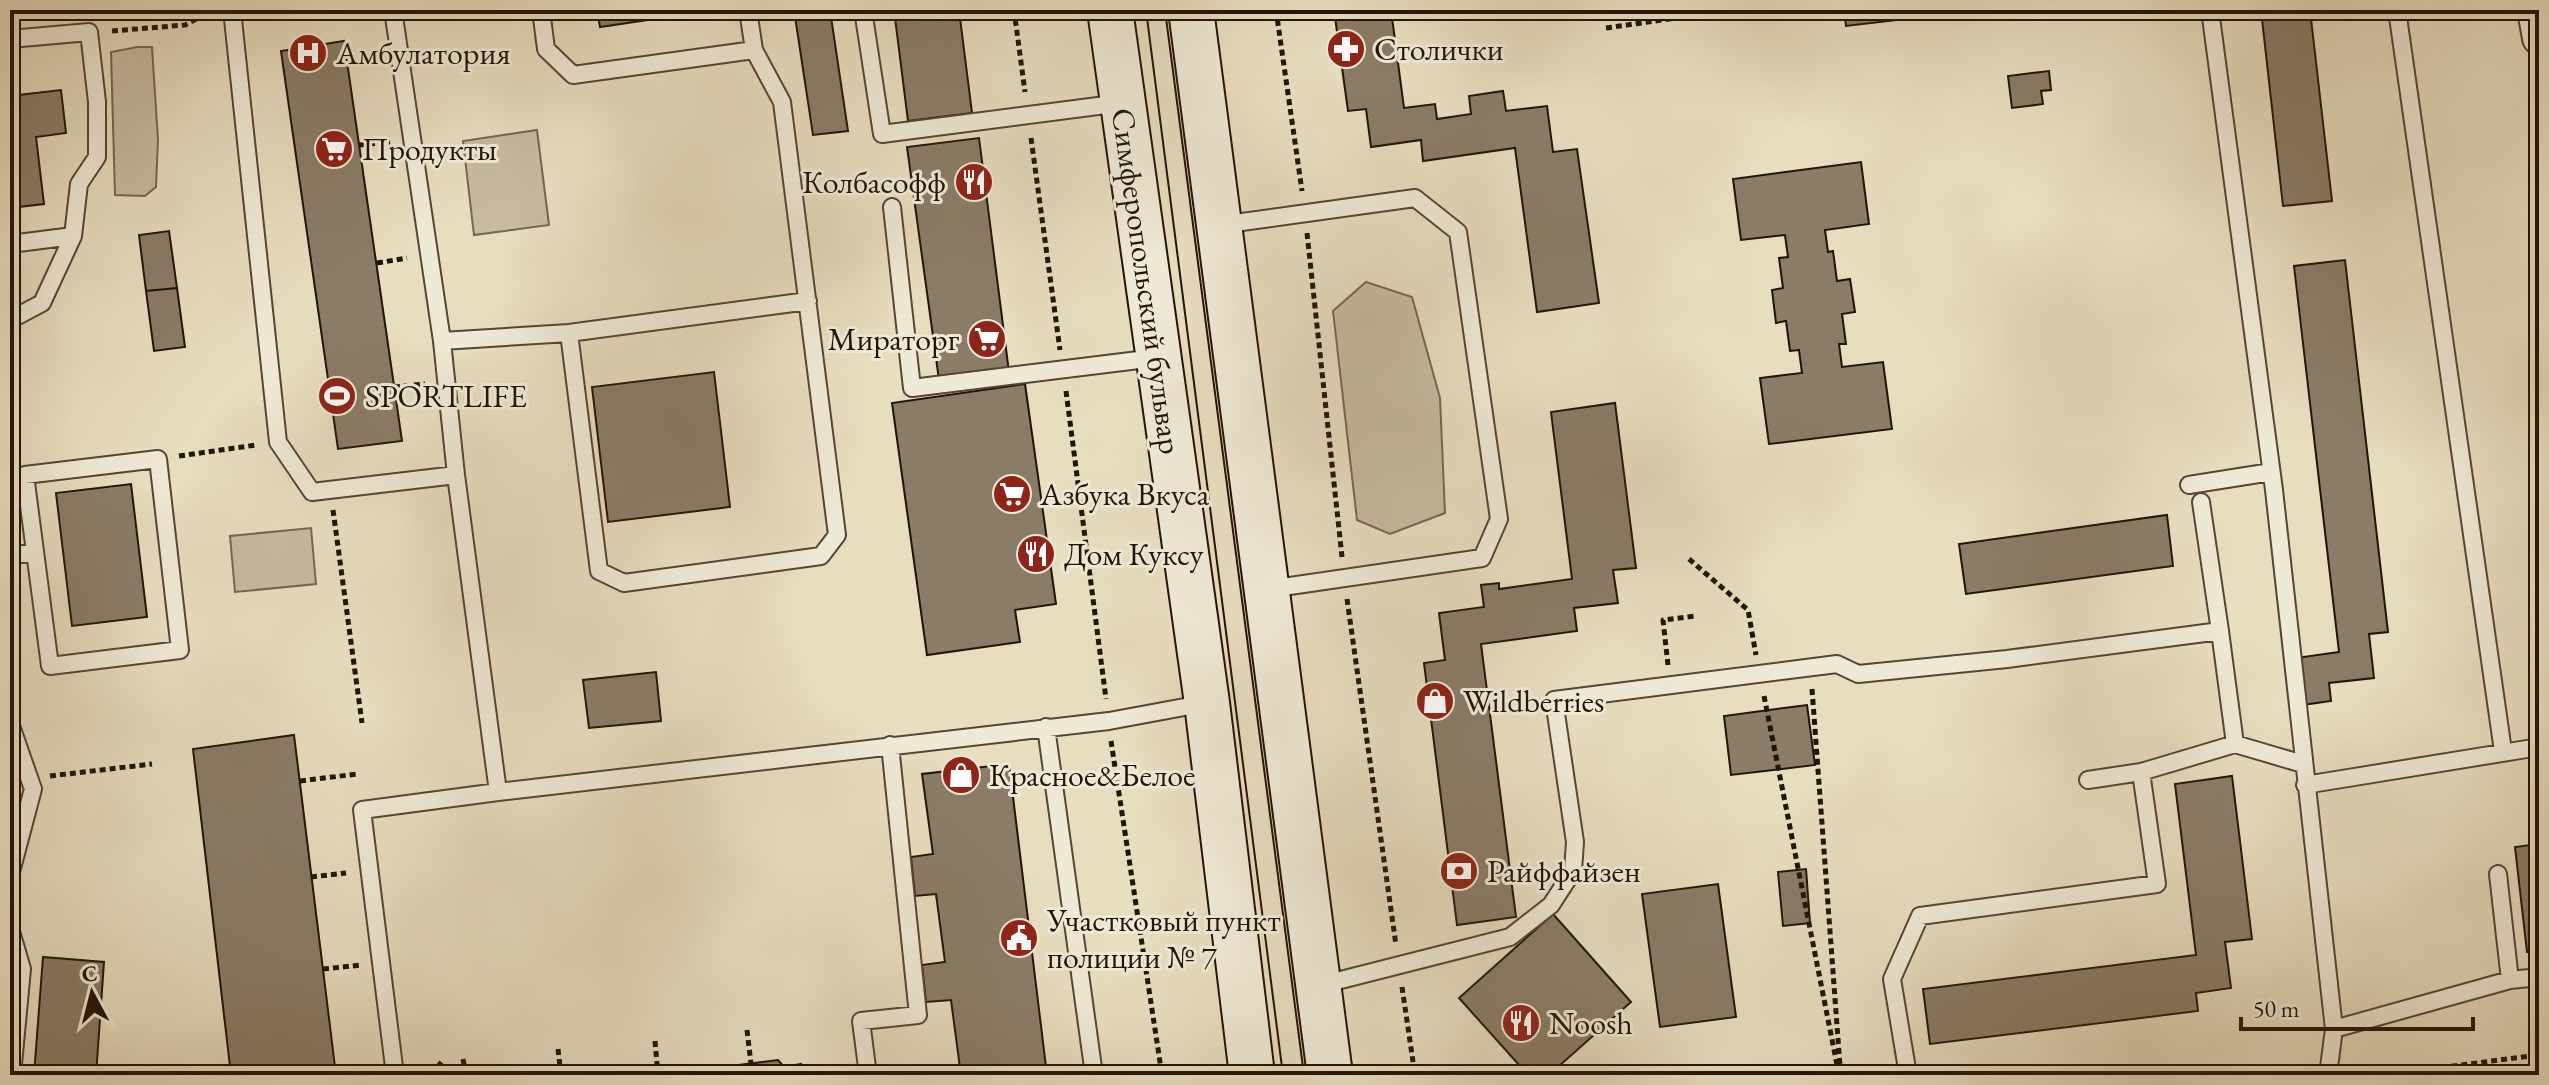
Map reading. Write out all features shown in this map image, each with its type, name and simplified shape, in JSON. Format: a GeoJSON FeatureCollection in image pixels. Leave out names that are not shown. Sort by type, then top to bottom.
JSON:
{"type":"FeatureCollection","features":[{"type":"Feature","properties":{"kind":"main road","name":"Симферопольский бульвар"},"geometry":{"type":"LineString","coordinates":[[1110,10],[1207,703],[1252,1075]]}},
{"type":"Feature","properties":{"kind":"main road"},"geometry":{"type":"LineString","coordinates":[[1191,10],[1330,1075]]}},
{"type":"Feature","properties":{"kind":"street"},"geometry":{"type":"LineString","coordinates":[[2534,10],[2539,38]]}},
{"type":"Feature","properties":{"kind":"lane"},"geometry":{"type":"LineString","coordinates":[[232,10],[278,442],[312,492],[456,475]]}},
{"type":"Feature","properties":{"kind":"lane"},"geometry":{"type":"LineString","coordinates":[[393,10],[442,341],[456,475],[498,792]]}},
{"type":"Feature","properties":{"kind":"lane"},"geometry":{"type":"LineString","coordinates":[[541,10],[546,49],[573,75],[754,50]]}},
{"type":"Feature","properties":{"kind":"lane"},"geometry":{"type":"LineString","coordinates":[[569,333],[599,571],[624,583],[821,556],[837,535],[782,102],[754,50],[748,10]]}},
{"type":"Feature","properties":{"kind":"lane"},"geometry":{"type":"LineString","coordinates":[[863,10],[882,134],[1123,103]]}},
{"type":"Feature","properties":{"kind":"lane"},"geometry":{"type":"LineString","coordinates":[[2210,10],[2271,472],[2334,1029],[2328,1075]]}},
{"type":"Feature","properties":{"kind":"lane"},"geometry":{"type":"LineString","coordinates":[[2397,10],[2503,751]]}},
{"type":"Feature","properties":{"kind":"lane"},"geometry":{"type":"LineString","coordinates":[[10,39],[89,32],[97,102],[97,157],[79,184],[73,236],[42,303],[10,320]]}},
{"type":"Feature","properties":{"kind":"lane"},"geometry":{"type":"LineString","coordinates":[[1218,225],[1415,198],[1458,232],[1499,519],[1482,558],[1266,590]]}},
{"type":"Feature","properties":{"kind":"lane"},"geometry":{"type":"LineString","coordinates":[[892,207],[912,388],[1157,358]]}},
{"type":"Feature","properties":{"kind":"lane"},"geometry":{"type":"LineString","coordinates":[[10,244],[73,236]]}},
{"type":"Feature","properties":{"kind":"lane"},"geometry":{"type":"LineString","coordinates":[[442,341],[569,333],[808,301]]}},
{"type":"Feature","properties":{"kind":"lane"},"geometry":{"type":"LineString","coordinates":[[158,459],[180,650],[50,666],[34,553],[25,475],[158,459]]}},
{"type":"Feature","properties":{"kind":"lane"},"geometry":{"type":"LineString","coordinates":[[2189,485],[2271,472]]}},
{"type":"Feature","properties":{"kind":"lane"},"geometry":{"type":"LineString","coordinates":[[2201,502],[2235,744]]}},
{"type":"Feature","properties":{"kind":"lane"},"geometry":{"type":"LineString","coordinates":[[10,555],[34,553]]}},
{"type":"Feature","properties":{"kind":"lane"},"geometry":{"type":"LineString","coordinates":[[1317,986],[1510,937],[1551,905],[1573,871],[1575,842],[1554,700],[1837,664],[1858,674],[2007,659],[2220,631]]}},
{"type":"Feature","properties":{"kind":"lane"},"geometry":{"type":"LineString","coordinates":[[395,1075],[362,810],[1109,721],[1207,703]]}},
{"type":"Feature","properties":{"kind":"lane"},"geometry":{"type":"LineString","coordinates":[[10,723],[14,751],[33,789],[10,876]]}},
{"type":"Feature","properties":{"kind":"lane"},"geometry":{"type":"LineString","coordinates":[[1046,727],[1094,1075]]}},
{"type":"Feature","properties":{"kind":"lane"},"geometry":{"type":"LineString","coordinates":[[2088,780],[2141,772],[2235,744],[2303,764]]}},
{"type":"Feature","properties":{"kind":"lane"},"geometry":{"type":"LineString","coordinates":[[868,1075],[861,1021],[918,1015],[890,745]]}},
{"type":"Feature","properties":{"kind":"lane"},"geometry":{"type":"LineString","coordinates":[[2305,785],[2539,747]]}},
{"type":"Feature","properties":{"kind":"lane"},"geometry":{"type":"LineString","coordinates":[[1908,1075],[1892,979],[1920,916],[2157,884],[2141,772]]}},
{"type":"Feature","properties":{"kind":"lane"},"geometry":{"type":"LineString","coordinates":[[2498,874],[2510,980]]}},
{"type":"Feature","properties":{"kind":"lane"},"geometry":{"type":"LineString","coordinates":[[10,928],[22,969],[12,1075]]}},
{"type":"Feature","properties":{"kind":"lane"},"geometry":{"type":"LineString","coordinates":[[2334,1029],[2510,980],[2539,977]]}},
{"type":"Feature","properties":{"kind":"path"},"geometry":{"type":"LineString","coordinates":[[89,32],[185,25],[215,10]]}},
{"type":"Feature","properties":{"kind":"path"},"geometry":{"type":"LineString","coordinates":[[1014,10],[1109,721],[1162,1075]]}},
{"type":"Feature","properties":{"kind":"path"},"geometry":{"type":"LineString","coordinates":[[1276,10],[1305,211],[1345,580],[1415,1075]]}},
{"type":"Feature","properties":{"kind":"path"},"geometry":{"type":"LineString","coordinates":[[1606,28],[1732,10]]}},
{"type":"Feature","properties":{"kind":"path"},"geometry":{"type":"LineString","coordinates":[[359,145],[412,140]]}},
{"type":"Feature","properties":{"kind":"path"},"geometry":{"type":"LineString","coordinates":[[377,263],[429,255]]}},
{"type":"Feature","properties":{"kind":"path"},"geometry":{"type":"LineString","coordinates":[[158,459],[278,442]]}},
{"type":"Feature","properties":{"kind":"path"},"geometry":{"type":"LineString","coordinates":[[330,490],[362,723]]}},
{"type":"Feature","properties":{"kind":"path"},"geometry":{"type":"LineString","coordinates":[[1689,559],[1748,610],[1840,1075]]}},
{"type":"Feature","properties":{"kind":"path"},"geometry":{"type":"LineString","coordinates":[[1667,661],[1663,620],[1696,616]]}},
{"type":"Feature","properties":{"kind":"path"},"geometry":{"type":"LineString","coordinates":[[1811,667],[1840,1075]]}},
{"type":"Feature","properties":{"kind":"path"},"geometry":{"type":"LineString","coordinates":[[33,789],[53,774],[152,764]]}},
{"type":"Feature","properties":{"kind":"path"},"geometry":{"type":"LineString","coordinates":[[300,781],[357,774]]}},
{"type":"Feature","properties":{"kind":"path"},"geometry":{"type":"LineString","coordinates":[[311,877],[369,870]]}},
{"type":"Feature","properties":{"kind":"path"},"geometry":{"type":"LineString","coordinates":[[323,969],[381,963]]}},
{"type":"Feature","properties":{"kind":"path"},"geometry":{"type":"LineString","coordinates":[[747,1030],[751,1064]]}},
{"type":"Feature","properties":{"kind":"path"},"geometry":{"type":"LineString","coordinates":[[655,1041],[658,1075]]}},
{"type":"Feature","properties":{"kind":"path"},"geometry":{"type":"LineString","coordinates":[[558,1049],[561,1075]]}},
{"type":"Feature","properties":{"kind":"path"},"geometry":{"type":"LineString","coordinates":[[2382,1075],[2539,1055]]}},
{"type":"Feature","properties":{"kind":"path"},"geometry":{"type":"LineString","coordinates":[[463,1059],[466,1075]]}},
{"type":"Feature","properties":{"kind":"path"},"geometry":{"type":"LineString","coordinates":[[432,1075],[442,1061]]}},
{"type":"Feature","properties":{"kind":"shaded area"},"geometry":{"type":"Polygon","coordinates":[[[152,47],[158,140],[156,187],[145,196],[115,195],[111,52],[152,47]]]}},
{"type":"Feature","properties":{"kind":"shaded area"},"geometry":{"type":"Polygon","coordinates":[[[537,130],[549,225],[474,235],[463,141],[537,130]]]}},
{"type":"Feature","properties":{"kind":"shaded area"},"geometry":{"type":"Polygon","coordinates":[[[1366,282],[1412,297],[1440,398],[1445,513],[1390,534],[1357,520],[1333,311],[1366,282]]]}},
{"type":"Feature","properties":{"kind":"shaded area"},"geometry":{"type":"Polygon","coordinates":[[[311,528],[316,584],[235,592],[230,536],[311,528]]]}},
{"type":"Feature","properties":{"kind":"building"},"geometry":{"type":"Polygon","coordinates":[[[597,10],[688,10],[689,14],[600,27],[597,10]]]}},
{"type":"Feature","properties":{"kind":"building"},"geometry":{"type":"Polygon","coordinates":[[[794,10],[830,10],[848,131],[813,135],[794,10]]]}},
{"type":"Feature","properties":{"kind":"building"},"geometry":{"type":"Polygon","coordinates":[[[894,10],[959,10],[972,113],[908,121],[894,10]]]}},
{"type":"Feature","properties":{"kind":"building"},"geometry":{"type":"Polygon","coordinates":[[[1334,10],[1391,10],[1404,108],[1435,104],[1437,119],[1471,114],[1469,96],[1503,91],[1506,111],[1547,106],[1553,152],[1577,149],[1599,303],[1537,312],[1515,148],[1423,161],[1421,140],[1371,147],[1366,109],[1348,111],[1334,10]]]}},
{"type":"Feature","properties":{"kind":"building"},"geometry":{"type":"Polygon","coordinates":[[[1844,10],[1983,10],[1846,26],[1844,10]]]}},
{"type":"Feature","properties":{"kind":"building"},"geometry":{"type":"Polygon","coordinates":[[[2261,10],[2310,10],[2332,201],[2283,206],[2261,10]]]}},
{"type":"Feature","properties":{"kind":"building"},"geometry":{"type":"Polygon","coordinates":[[[344,41],[402,441],[338,449],[281,51],[344,41]]]}},
{"type":"Feature","properties":{"kind":"building"},"geometry":{"type":"Polygon","coordinates":[[[2049,71],[2051,90],[2041,91],[2043,104],[2012,108],[2008,76],[2049,71]]]}},
{"type":"Feature","properties":{"kind":"building"},"geometry":{"type":"Polygon","coordinates":[[[61,90],[66,133],[36,137],[44,204],[10,208],[10,96],[61,90]]]}},
{"type":"Feature","properties":{"kind":"building"},"geometry":{"type":"Polygon","coordinates":[[[979,138],[1009,372],[939,380],[907,147],[979,138]]]}},
{"type":"Feature","properties":{"kind":"building"},"geometry":{"type":"Polygon","coordinates":[[[1861,162],[1869,224],[1825,230],[1828,252],[1833,251],[1837,281],[1850,279],[1855,312],[1842,314],[1846,344],[1839,344],[1842,367],[1883,362],[1892,429],[1769,444],[1760,378],[1802,373],[1799,350],[1790,351],[1786,321],[1776,323],[1772,290],[1783,288],[1779,258],[1788,257],[1785,235],[1741,240],[1733,179],[1861,162]]]}},
{"type":"Feature","properties":{"kind":"building"},"geometry":{"type":"Polygon","coordinates":[[[169,231],[177,288],[146,291],[139,235],[169,231]]]}},
{"type":"Feature","properties":{"kind":"building"},"geometry":{"type":"Polygon","coordinates":[[[2345,260],[2388,632],[2369,634],[2374,678],[2329,683],[2331,701],[2295,706],[2289,659],[2339,652],[2294,266],[2345,260]]]}},
{"type":"Feature","properties":{"kind":"building"},"geometry":{"type":"Polygon","coordinates":[[[177,288],[185,347],[154,351],[146,291],[177,288]]]}},
{"type":"Feature","properties":{"kind":"building"},"geometry":{"type":"Polygon","coordinates":[[[714,372],[730,507],[608,522],[592,387],[714,372]]]}},
{"type":"Feature","properties":{"kind":"building"},"geometry":{"type":"Polygon","coordinates":[[[1025,384],[1056,604],[1015,610],[1020,642],[927,655],[892,403],[1025,384]]]}},
{"type":"Feature","properties":{"kind":"building"},"geometry":{"type":"Polygon","coordinates":[[[1615,403],[1636,568],[1613,570],[1618,603],[1574,608],[1577,631],[1481,644],[1516,917],[1457,925],[1424,663],[1445,660],[1439,613],[1484,607],[1481,585],[1499,583],[1499,589],[1572,579],[1551,412],[1615,403]]]}},
{"type":"Feature","properties":{"kind":"building"},"geometry":{"type":"Polygon","coordinates":[[[131,484],[147,617],[72,626],[56,493],[131,484]]]}},
{"type":"Feature","properties":{"kind":"building"},"geometry":{"type":"Polygon","coordinates":[[[2167,515],[2173,566],[1966,594],[1959,544],[2167,515]]]}},
{"type":"Feature","properties":{"kind":"building"},"geometry":{"type":"Polygon","coordinates":[[[656,672],[661,721],[589,728],[583,680],[656,672]]]}},
{"type":"Feature","properties":{"kind":"building"},"geometry":{"type":"Polygon","coordinates":[[[1807,705],[1815,765],[1731,775],[1724,716],[1807,705]]]}},
{"type":"Feature","properties":{"kind":"building"},"geometry":{"type":"Polygon","coordinates":[[[294,735],[336,1075],[231,1075],[193,749],[294,735]]]}},
{"type":"Feature","properties":{"kind":"building"},"geometry":{"type":"Polygon","coordinates":[[[1009,764],[1047,1075],[906,1075],[960,1068],[951,1000],[926,1002],[922,965],[945,962],[936,894],[915,896],[911,857],[933,854],[922,774],[1009,764]]]}},
{"type":"Feature","properties":{"kind":"building"},"geometry":{"type":"Polygon","coordinates":[[[2232,776],[2252,939],[2225,942],[2231,988],[2196,993],[2198,1011],[1930,1044],[1923,989],[2196,955],[2175,784],[2232,776]]]}},
{"type":"Feature","properties":{"kind":"building"},"geometry":{"type":"Polygon","coordinates":[[[2539,844],[2539,951],[2527,952],[2515,847],[2539,844]]]}},
{"type":"Feature","properties":{"kind":"building"},"geometry":{"type":"Polygon","coordinates":[[[1806,869],[1810,923],[1783,926],[1778,872],[1806,869]]]}},
{"type":"Feature","properties":{"kind":"building"},"geometry":{"type":"Polygon","coordinates":[[[1718,884],[1736,1017],[1660,1027],[1642,894],[1718,884]]]}},
{"type":"Feature","properties":{"kind":"building"},"geometry":{"type":"Polygon","coordinates":[[[1553,914],[1631,1002],[1549,1075],[1528,1075],[1459,998],[1553,914]]]}},
{"type":"Feature","properties":{"kind":"building"},"geometry":{"type":"Polygon","coordinates":[[[43,957],[104,962],[96,1075],[34,1075],[43,957]]]}},
{"type":"Feature","properties":{"kind":"building"},"geometry":{"type":"Polygon","coordinates":[[[778,1060],[784,1067],[801,1064],[802,1075],[706,1075],[720,1073],[723,1067],[778,1060]]]}},
{"type":"Feature","properties":{"kind":"tram line"},"geometry":{"type":"LineString","coordinates":[[1146,10],[1283,1075]]}},
{"type":"Feature","properties":{"kind":"tram line"},"geometry":{"type":"LineString","coordinates":[[1165,10],[1304,1075]]}},
{"type":"Feature","properties":{"kind":"place","name":"Столички"},"geometry":{"type":"Point","coordinates":[1346,49]}},
{"type":"Feature","properties":{"kind":"place","name":"Амбулатория"},"geometry":{"type":"Point","coordinates":[308,53]}},
{"type":"Feature","properties":{"kind":"place","name":"Продукты"},"geometry":{"type":"Point","coordinates":[334,149]}},
{"type":"Feature","properties":{"kind":"place","name":"Колбасофф"},"geometry":{"type":"Point","coordinates":[974,182]}},
{"type":"Feature","properties":{"kind":"place","name":"Мираторг"},"geometry":{"type":"Point","coordinates":[987,339]}},
{"type":"Feature","properties":{"kind":"place","name":"SPORTLIFE"},"geometry":{"type":"Point","coordinates":[337,396]}},
{"type":"Feature","properties":{"kind":"place","name":"Азбука Вкуса"},"geometry":{"type":"Point","coordinates":[1012,494]}},
{"type":"Feature","properties":{"kind":"place","name":"Дом Куксу"},"geometry":{"type":"Point","coordinates":[1036,554]}},
{"type":"Feature","properties":{"kind":"place","name":"Wildberries"},"geometry":{"type":"Point","coordinates":[1435,701]}},
{"type":"Feature","properties":{"kind":"place","name":"Красное&Белое"},"geometry":{"type":"Point","coordinates":[961,775]}},
{"type":"Feature","properties":{"kind":"place","name":"Райффайзен"},"geometry":{"type":"Point","coordinates":[1459,871]}},
{"type":"Feature","properties":{"kind":"place","name":"Участковый пункт полиции № 7"},"geometry":{"type":"Point","coordinates":[1019,938]}},
{"type":"Feature","properties":{"kind":"place","name":"Noosh"},"geometry":{"type":"Point","coordinates":[1521,1023]}}]}
